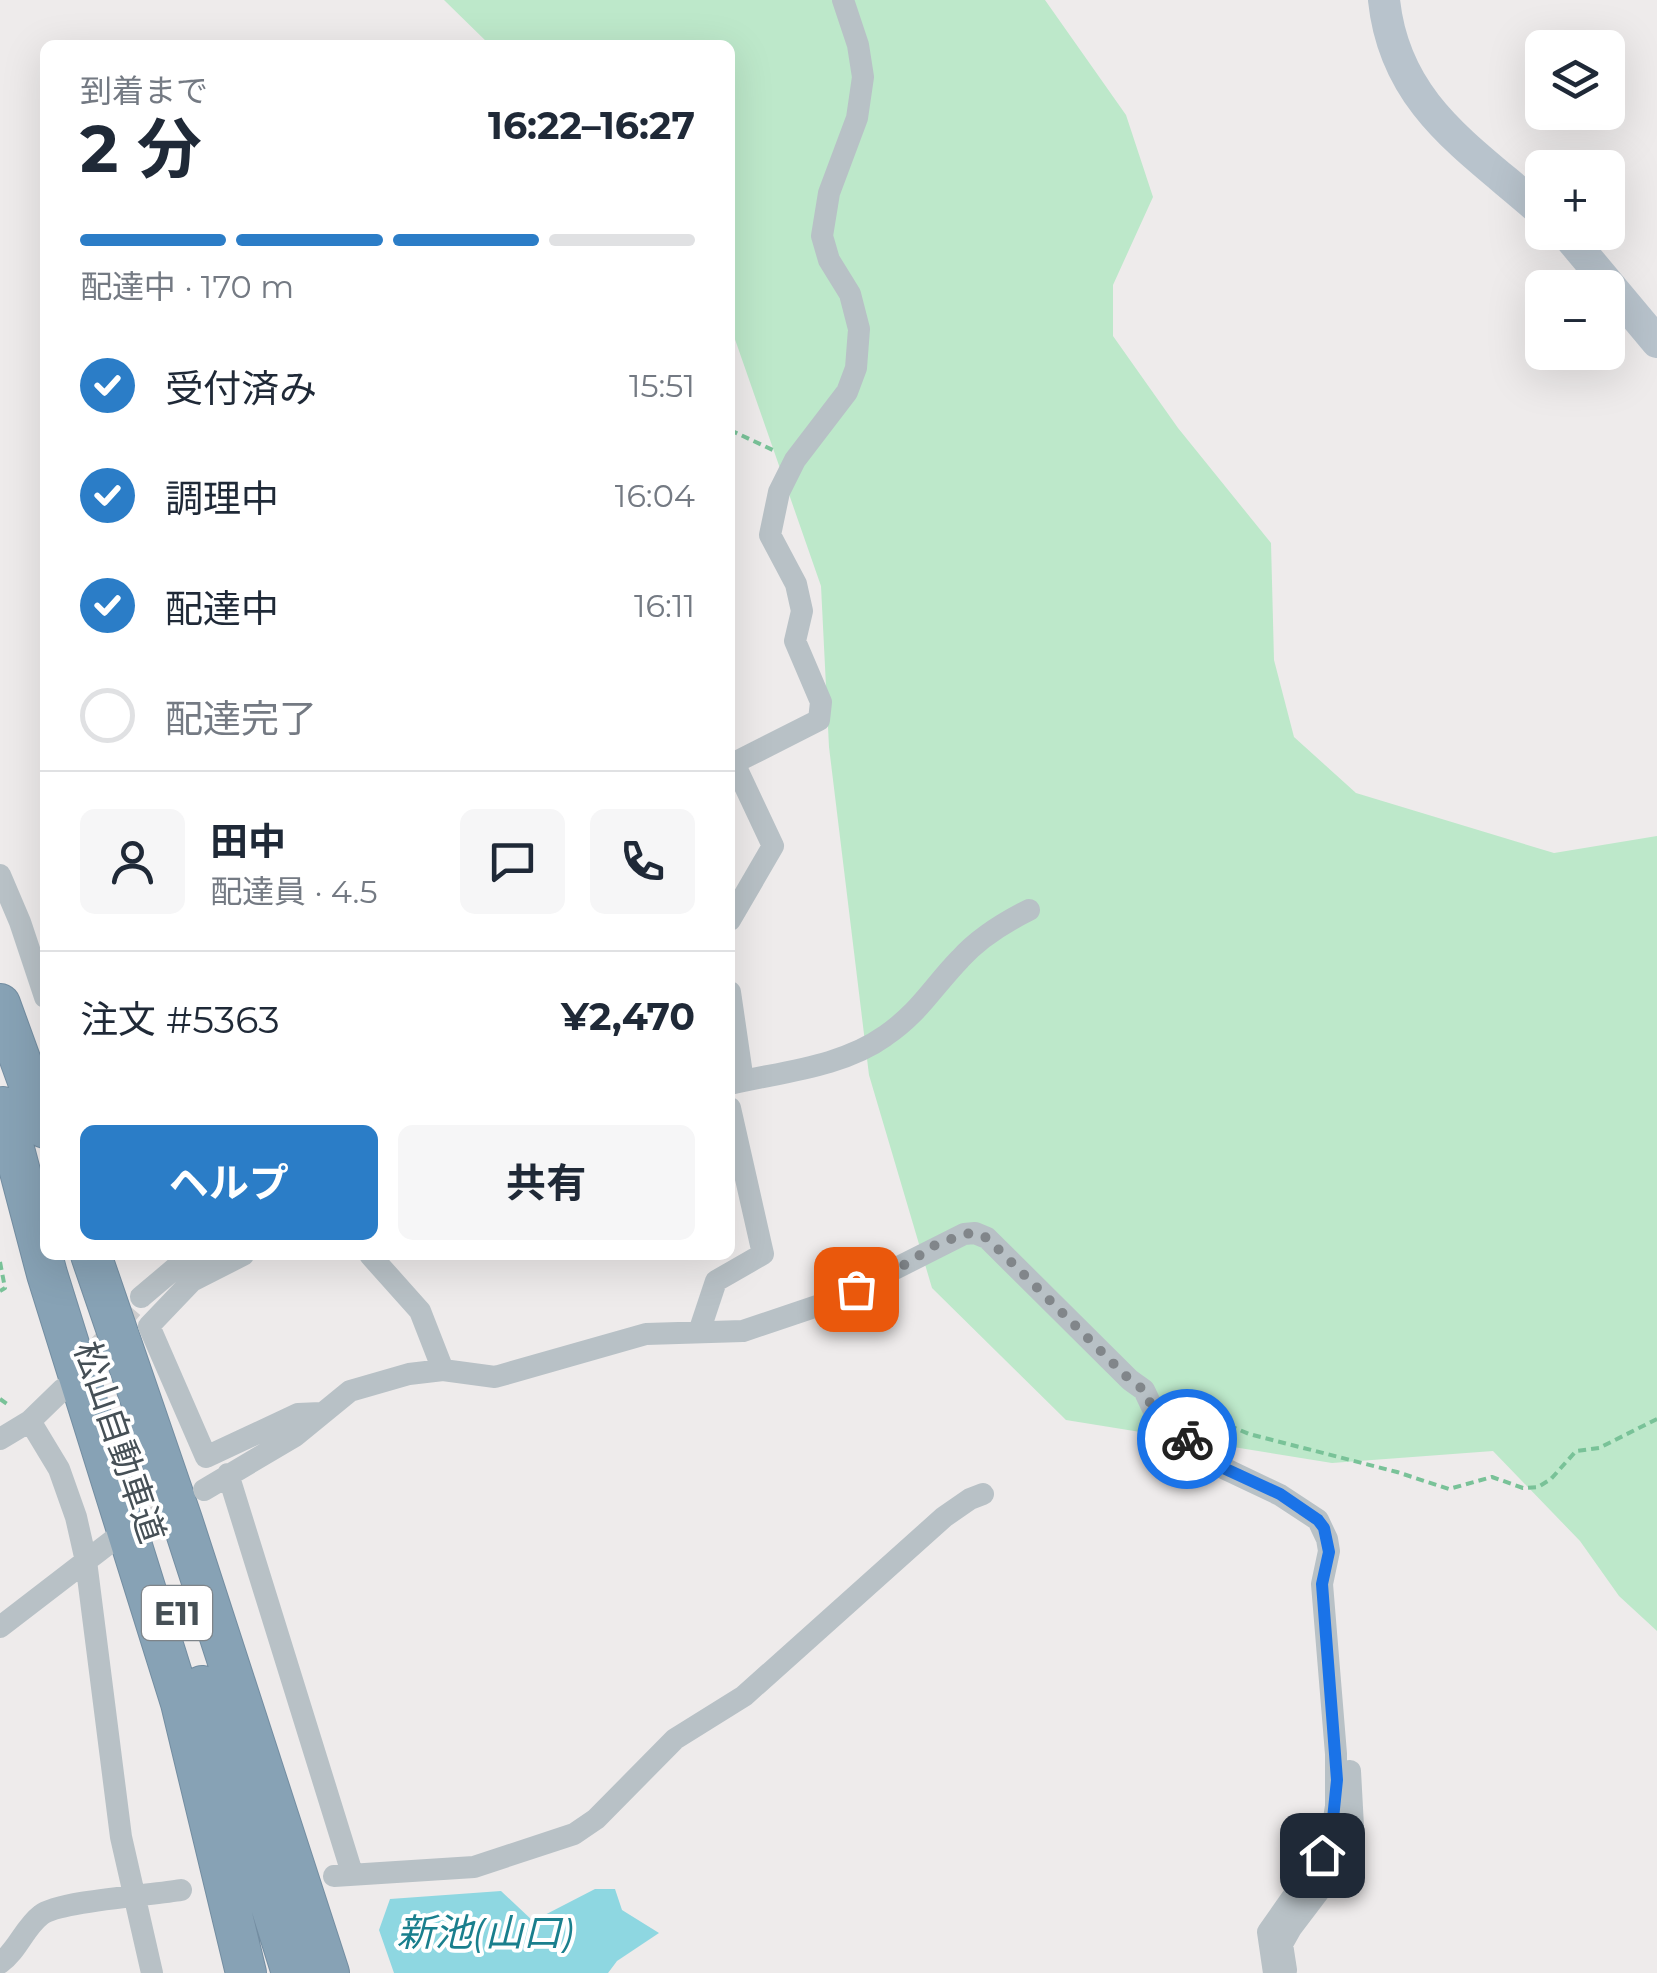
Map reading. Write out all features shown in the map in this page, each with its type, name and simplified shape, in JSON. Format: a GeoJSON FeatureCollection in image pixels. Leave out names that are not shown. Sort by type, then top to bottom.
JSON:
{"type":"FeatureCollection","features":[{"type":"Feature","properties":{"kind":"highway"},"geometry":{"type":"LineString","coordinates":[[0,1004],[40,1114]]}},
{"type":"Feature","properties":{"kind":"highway"},"geometry":{"type":"LineString","coordinates":[[1,1104],[40,1214]]}},
{"type":"Feature","properties":{"kind":"highway"},"geometry":{"type":"LineString","coordinates":[[1,1104],[40,1248]]}},
{"type":"Feature","properties":{"kind":"highway"},"geometry":{"type":"LineString","coordinates":[[43,1260],[182,1703],[246,1973]]}},
{"type":"Feature","properties":{"kind":"highway","name":"松山自動車道"},"geometry":{"type":"LineString","coordinates":[[56,1260],[153,1538],[292,1973]]}},
{"type":"Feature","properties":{"kind":"highway","name":"松山自動車道"},"geometry":{"type":"LineString","coordinates":[[93,1260],[326,1963]]}},
{"type":"Feature","properties":{"kind":"street"},"geometry":{"type":"LineString","coordinates":[[735,762],[819,720],[821,702],[795,641],[802,611],[796,584],[770,535],[778,492],[795,460],[846,392],[856,368],[859,329],[850,294],[829,260],[822,236],[829,193],[857,118],[863,77],[858,45],[843,0]]}},
{"type":"Feature","properties":{"kind":"street"},"geometry":{"type":"LineString","coordinates":[[1384,0],[1393,50],[1414,92],[1430,113],[1525,197]]}},
{"type":"Feature","properties":{"kind":"street"},"geometry":{"type":"LineString","coordinates":[[1580,250],[1657,342]]}},
{"type":"Feature","properties":{"kind":"street"},"geometry":{"type":"LineString","coordinates":[[735,770],[773,846],[735,911]]}},
{"type":"Feature","properties":{"kind":"street"},"geometry":{"type":"LineString","coordinates":[[0,875],[40,982]]}},
{"type":"Feature","properties":{"kind":"street"},"geometry":{"type":"LineString","coordinates":[[735,1057],[737,1083],[846,1056],[882,1038],[924,1004],[961,957],[1009,920],[1029,910]]}},
{"type":"Feature","properties":{"kind":"street"},"geometry":{"type":"LineString","coordinates":[[699,1332],[716,1280],[763,1254],[735,1130]]}},
{"type":"Feature","properties":{"kind":"street"},"geometry":{"type":"LineString","coordinates":[[204,1490],[295,1436],[350,1391],[409,1374],[443,1370],[494,1376],[646,1334],[743,1331],[810,1309],[964,1234],[987,1238],[1144,1390],[1153,1409],[1217,1465],[1280,1494],[1318,1520],[1327,1539],[1329,1552],[1322,1584],[1336,1754],[1336,1806],[1331,1838],[1322,1855],[1268,1932],[1274,1973]]}},
{"type":"Feature","properties":{"kind":"street"},"geometry":{"type":"LineString","coordinates":[[141,1297],[188,1260]]}},
{"type":"Feature","properties":{"kind":"street"},"geometry":{"type":"LineString","coordinates":[[233,1260],[192,1281],[149,1326],[206,1458],[298,1414],[321,1413]]}},
{"type":"Feature","properties":{"kind":"street"},"geometry":{"type":"LineString","coordinates":[[374,1260],[420,1311],[443,1370]]}},
{"type":"Feature","properties":{"kind":"street"},"geometry":{"type":"LineString","coordinates":[[0,1439],[30,1422],[64,1390]]}},
{"type":"Feature","properties":{"kind":"street"},"geometry":{"type":"LineString","coordinates":[[30,1422],[59,1469],[86,1560],[121,1838],[152,1973]]}},
{"type":"Feature","properties":{"kind":"street"},"geometry":{"type":"LineString","coordinates":[[228,1474],[343,1874],[474,1867],[574,1834],[596,1819],[676,1738],[744,1696],[944,1517],[983,1494]]}},
{"type":"Feature","properties":{"kind":"street"},"geometry":{"type":"LineString","coordinates":[[0,1627],[112,1541]]}},
{"type":"Feature","properties":{"kind":"street"},"geometry":{"type":"LineString","coordinates":[[1286,1973],[1282,1944],[1354,1845],[1346,1707]]}},
{"type":"Feature","properties":{"kind":"street"},"geometry":{"type":"LineString","coordinates":[[0,1962],[11,1954],[40,1916],[58,1905],[181,1890]]}},
{"type":"Feature","properties":{"kind":"path"},"geometry":{"type":"LineString","coordinates":[[735,432],[795,460]]}},
{"type":"Feature","properties":{"kind":"path"},"geometry":{"type":"LineString","coordinates":[[0,1262],[5,1288],[0,1291]]}},
{"type":"Feature","properties":{"kind":"path"},"geometry":{"type":"LineString","coordinates":[[1144,1390],[1250,1434],[1449,1489],[1492,1477],[1523,1488],[1538,1487],[1552,1480],[1576,1451],[1599,1448],[1657,1419]]}},
{"type":"Feature","properties":{"kind":"green space"},"geometry":{"type":"Polygon","coordinates":[[[444,0],[1045,0],[1126,115],[1153,197],[1113,285],[1113,336],[1178,428],[1271,543],[1274,660],[1294,737],[1356,793],[1554,853],[1657,836],[1657,1631],[1619,1596],[1580,1541],[1493,1451],[1332,1463],[1066,1420],[932,1288],[869,1075],[829,747],[821,586],[735,339],[735,40],[485,40],[444,0]]]}},
{"type":"Feature","properties":{"kind":"water","name":"新池(山口)"},"geometry":{"type":"Polygon","coordinates":[[[595,1889],[615,1889],[622,1910],[659,1933],[617,1961],[608,1973],[394,1973],[379,1930],[390,1899],[501,1891],[533,1921],[595,1889]]]}},
{"type":"Feature","properties":{"kind":"tunnel"},"geometry":{"type":"LineString","coordinates":[[75,1375],[141,1297]]}},
{"type":"Feature","properties":{"kind":"tunnel"},"geometry":{"type":"LineString","coordinates":[[119,1537],[183,1502]]}},
{"type":"Feature","properties":{"kind":"way so far"},"geometry":{"type":"LineString","coordinates":[[856,1289],[933,1246],[964,1234],[987,1238],[1144,1390],[1153,1409],[1187,1439]]}},
{"type":"Feature","properties":{"kind":"route"},"geometry":{"type":"LineString","coordinates":[[1187,1439],[1217,1465],[1280,1494],[1324,1528],[1329,1552],[1322,1584],[1337,1780],[1331,1838],[1322,1855]]}}]}
